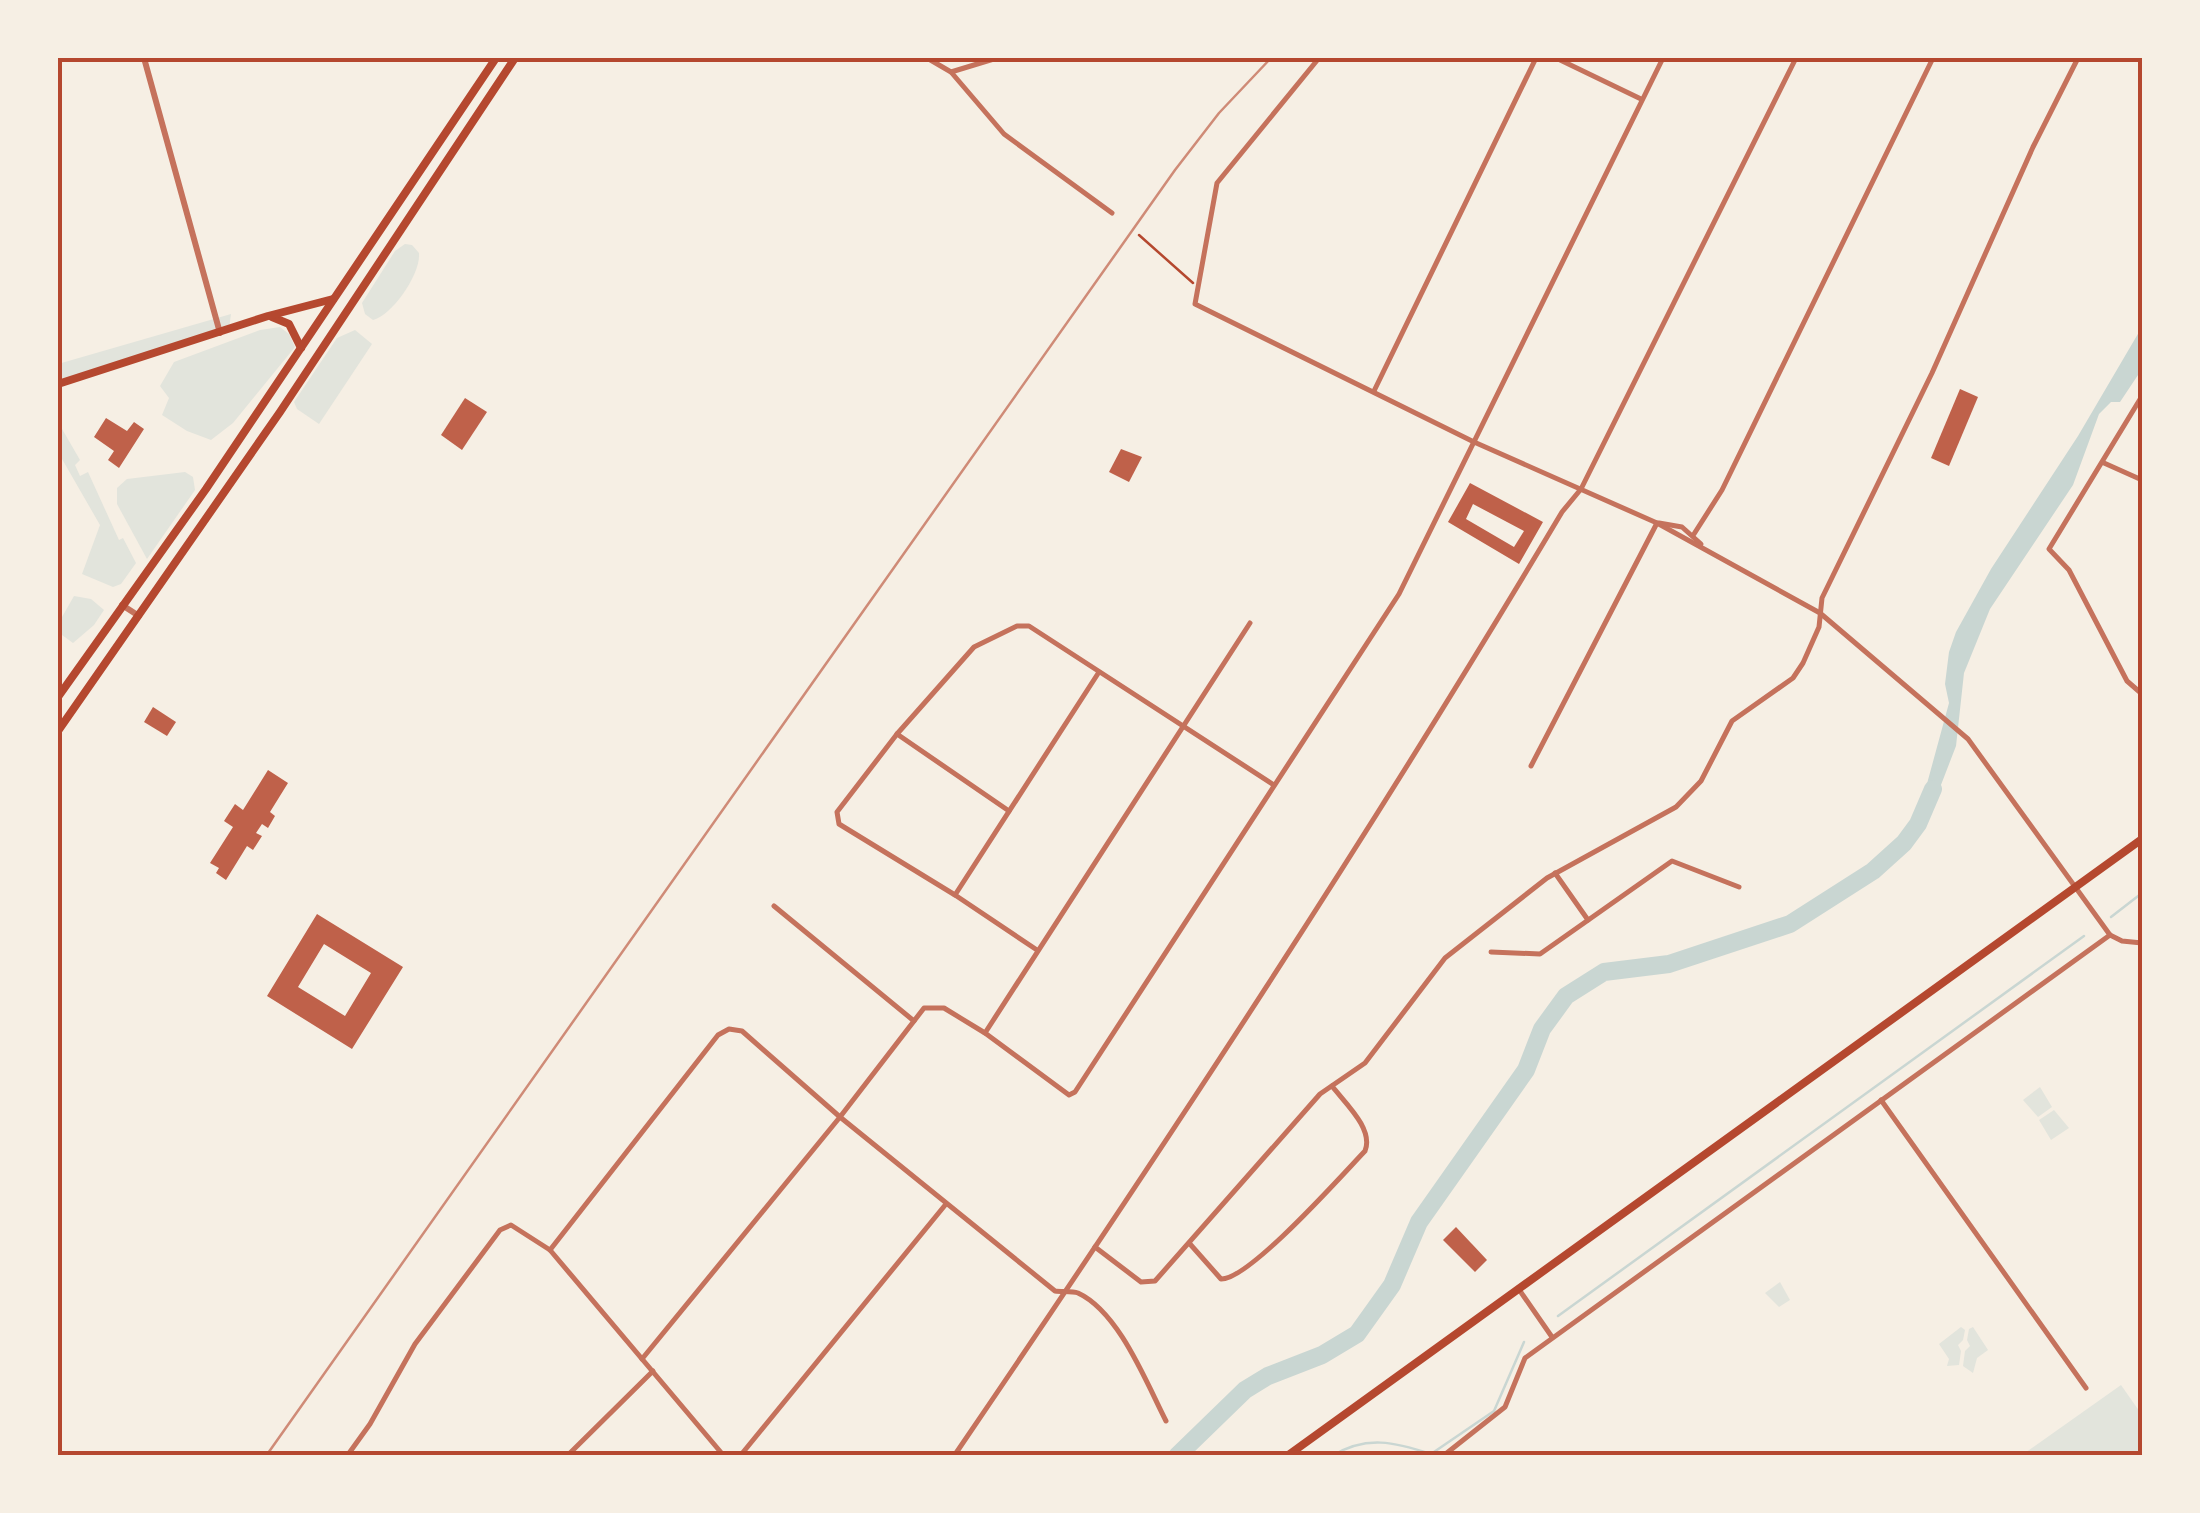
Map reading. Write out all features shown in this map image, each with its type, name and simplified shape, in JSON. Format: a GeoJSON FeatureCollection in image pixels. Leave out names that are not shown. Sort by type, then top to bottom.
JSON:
{"type":"FeatureCollection","features":[{"type":"Feature","properties":{"kind":"main road"},"geometry":{"type":"LineString","coordinates":[[58,697],[301,348],[496,58]]}},
{"type":"Feature","properties":{"kind":"main road"},"geometry":{"type":"LineString","coordinates":[[58,731],[280,412],[515,58]]}},
{"type":"Feature","properties":{"kind":"main road"},"geometry":{"type":"LineString","coordinates":[[58,384],[333,299]]}},
{"type":"Feature","properties":{"kind":"main road"},"geometry":{"type":"LineString","coordinates":[[268,316],[289,324],[301,348]]}},
{"type":"Feature","properties":{"kind":"main road"},"geometry":{"type":"LineString","coordinates":[[1287,1456],[2142,839]]}},
{"type":"Feature","properties":{"kind":"street"},"geometry":{"type":"LineString","coordinates":[[144,58],[220,334]]}},
{"type":"Feature","properties":{"kind":"street"},"geometry":{"type":"LineString","coordinates":[[927,58],[951,72],[1004,134],[1112,213]]}},
{"type":"Feature","properties":{"kind":"street"},"geometry":{"type":"LineString","coordinates":[[951,72],[997,58]]}},
{"type":"Feature","properties":{"kind":"street"},"geometry":{"type":"LineString","coordinates":[[1319,58],[1217,183],[1195,304],[1474,442],[1703,546],[1820,614],[1968,739],[2110,935],[2142,943]]}},
{"type":"Feature","properties":{"kind":"street"},"geometry":{"type":"LineString","coordinates":[[1374,390],[1536,58]]}},
{"type":"Feature","properties":{"kind":"street"},"geometry":{"type":"LineString","coordinates":[[1556,58],[1641,99]]}},
{"type":"Feature","properties":{"kind":"street"},"geometry":{"type":"LineString","coordinates":[[642,1359],[924,1008],[944,1008],[1072,1095],[1399,594],[1662,58]]}},
{"type":"Feature","properties":{"kind":"street"},"geometry":{"type":"LineString","coordinates":[[954,1456],[1095,1247],[1462,680],[1562,512],[1581,489],[1796,58]]}},
{"type":"Feature","properties":{"kind":"street"},"geometry":{"type":"LineString","coordinates":[[1694,534],[1722,490],[1933,58]]}},
{"type":"Feature","properties":{"kind":"street"},"geometry":{"type":"LineString","coordinates":[[1095,1247],[1146,1283],[1159,1278],[1320,1094],[1364,1063],[1445,958],[1555,873],[1676,807],[1701,781],[1732,721],[1798,670],[1820,627],[1822,598],[1932,373],[2033,147],[2078,58]]}},
{"type":"Feature","properties":{"kind":"street"},"geometry":{"type":"LineString","coordinates":[[2142,396],[2049,549],[2070,570],[2120,669],[2130,685],[2142,694]]}},
{"type":"Feature","properties":{"kind":"street"},"geometry":{"type":"LineString","coordinates":[[2104,463],[2142,480]]}},
{"type":"Feature","properties":{"kind":"street"},"geometry":{"type":"LineString","coordinates":[[1657,524],[1682,526],[1703,546]]}},
{"type":"Feature","properties":{"kind":"street"},"geometry":{"type":"LineString","coordinates":[[1531,766],[1657,524]]}},
{"type":"Feature","properties":{"kind":"street"},"geometry":{"type":"LineString","coordinates":[[122,606],[139,616]]}},
{"type":"Feature","properties":{"kind":"street"},"geometry":{"type":"LineString","coordinates":[[984,1033],[1250,624]]}},
{"type":"Feature","properties":{"kind":"street"},"geometry":{"type":"LineString","coordinates":[[1037,950],[837,822],[838,812],[897,734],[978,644],[1017,626],[1029,626],[1274,784]]}},
{"type":"Feature","properties":{"kind":"street"},"geometry":{"type":"LineString","coordinates":[[955,895],[1099,672]]}},
{"type":"Feature","properties":{"kind":"street"},"geometry":{"type":"LineString","coordinates":[[897,734],[1009,810]]}},
{"type":"Feature","properties":{"kind":"street"},"geometry":{"type":"LineString","coordinates":[[1490,952],[1540,954],[1672,861],[1738,888]]}},
{"type":"Feature","properties":{"kind":"street"},"geometry":{"type":"LineString","coordinates":[[1555,873],[1588,920]]}},
{"type":"Feature","properties":{"kind":"street"},"geometry":{"type":"LineString","coordinates":[[774,906],[914,1021]]}},
{"type":"Feature","properties":{"kind":"street"},"geometry":{"type":"LineString","coordinates":[[1443,1456],[1506,1407],[1525,1358],[2110,935]]}},
{"type":"Feature","properties":{"kind":"street"},"geometry":{"type":"LineString","coordinates":[[550,1250],[718,1036],[730,1029],[742,1031],[840,1117],[1055,1291],[1077,1293],[1108,1318],[1123,1337],[1166,1421]]}},
{"type":"Feature","properties":{"kind":"street"},"geometry":{"type":"LineString","coordinates":[[1190,1244],[1225,1280],[1233,1278],[1281,1237],[1367,1147],[1365,1132],[1332,1086]]}},
{"type":"Feature","properties":{"kind":"street"},"geometry":{"type":"LineString","coordinates":[[1881,1100],[2086,1388]]}},
{"type":"Feature","properties":{"kind":"street"},"geometry":{"type":"LineString","coordinates":[[740,1456],[946,1204]]}},
{"type":"Feature","properties":{"kind":"street"},"geometry":{"type":"LineString","coordinates":[[347,1456],[370,1424],[415,1344],[500,1230],[515,1225],[550,1250],[724,1456]]}},
{"type":"Feature","properties":{"kind":"street"},"geometry":{"type":"LineString","coordinates":[[1518,1288],[1552,1337]]}},
{"type":"Feature","properties":{"kind":"street"},"geometry":{"type":"LineString","coordinates":[[567,1456],[653,1371]]}},
{"type":"Feature","properties":{"kind":"path"},"geometry":{"type":"LineString","coordinates":[[1139,235],[1194,283],[1195,304]]}},
{"type":"Feature","properties":{"kind":"shaded area"},"geometry":{"type":"Polygon","coordinates":[[[405,244],[419,253],[415,272],[396,302],[373,320],[365,314],[362,303],[395,251],[405,244]]]}},
{"type":"Feature","properties":{"kind":"shaded area"},"geometry":{"type":"Polygon","coordinates":[[[231,314],[229,329],[58,381],[58,364],[231,314]]]}},
{"type":"Feature","properties":{"kind":"shaded area"},"geometry":{"type":"Polygon","coordinates":[[[280,327],[295,347],[233,423],[211,440],[162,415],[169,398],[160,386],[174,362],[260,330],[280,327]]]}},
{"type":"Feature","properties":{"kind":"shaded area"},"geometry":{"type":"Polygon","coordinates":[[[2142,327],[2142,369],[2120,402],[2111,402],[2099,414],[2073,485],[1990,609],[1964,673],[1956,746],[1929,816],[1922,802],[1949,703],[1945,684],[1956,632],[2142,327]]]}},
{"type":"Feature","properties":{"kind":"shaded area"},"geometry":{"type":"Polygon","coordinates":[[[355,330],[372,344],[319,424],[297,409],[294,402],[337,338],[355,330]]]}},
{"type":"Feature","properties":{"kind":"shaded area"},"geometry":{"type":"Polygon","coordinates":[[[58,422],[80,460],[75,465],[80,476],[88,472],[119,540],[123,538],[136,563],[121,584],[113,587],[82,574],[100,525],[58,452],[58,422]]]}},
{"type":"Feature","properties":{"kind":"shaded area"},"geometry":{"type":"Polygon","coordinates":[[[185,472],[193,477],[195,490],[147,559],[117,504],[117,488],[127,479],[185,472]]]}},
{"type":"Feature","properties":{"kind":"shaded area"},"geometry":{"type":"Polygon","coordinates":[[[74,596],[91,599],[104,610],[73,643],[58,632],[58,624],[74,596]]]}},
{"type":"Feature","properties":{"kind":"shaded area"},"geometry":{"type":"Polygon","coordinates":[[[2040,1087],[2052,1107],[2038,1117],[2023,1100],[2040,1087]]]}},
{"type":"Feature","properties":{"kind":"shaded area"},"geometry":{"type":"Polygon","coordinates":[[[2054,1110],[2069,1128],[2051,1140],[2039,1120],[2054,1110]]]}},
{"type":"Feature","properties":{"kind":"shaded area"},"geometry":{"type":"Polygon","coordinates":[[[1780,1282],[1790,1300],[1779,1307],[1765,1293],[1780,1282]]]}},
{"type":"Feature","properties":{"kind":"shaded area"},"geometry":{"type":"Polygon","coordinates":[[[1961,1327],[1965,1330],[1958,1345],[1959,1365],[1947,1366],[1949,1359],[1939,1344],[1961,1327]]]}},
{"type":"Feature","properties":{"kind":"shaded area"},"geometry":{"type":"Polygon","coordinates":[[[1973,1327],[1988,1350],[1977,1358],[1973,1373],[1963,1366],[1965,1351],[1970,1346],[1969,1329],[1973,1327]]]}},
{"type":"Feature","properties":{"kind":"shaded area"},"geometry":{"type":"Polygon","coordinates":[[[2121,1385],[2142,1415],[2142,1455],[2022,1455],[2121,1385]]]}},
{"type":"Feature","properties":{"kind":"building"},"geometry":{"type":"Polygon","coordinates":[[[1960,389],[1978,397],[1949,466],[1931,458],[1960,389]]]}},
{"type":"Feature","properties":{"kind":"building"},"geometry":{"type":"Polygon","coordinates":[[[465,398],[487,412],[462,450],[441,435],[465,398]]]}},
{"type":"Feature","properties":{"kind":"building"},"geometry":{"type":"Polygon","coordinates":[[[106,418],[127,431],[134,422],[144,429],[119,468],[108,460],[114,451],[94,437],[106,418]]]}},
{"type":"Feature","properties":{"kind":"building"},"geometry":{"type":"Polygon","coordinates":[[[1121,449],[1142,457],[1129,482],[1109,472],[1121,449]]]}},
{"type":"Feature","properties":{"kind":"building"},"geometry":{"type":"Polygon","coordinates":[[[1470,483],[1543,522],[1519,564],[1448,522],[1470,483]],[[1473,504],[1466,519],[1514,547],[1524,531],[1473,504]]]}},
{"type":"Feature","properties":{"kind":"building"},"geometry":{"type":"Polygon","coordinates":[[[153,707],[176,722],[167,736],[144,722],[153,707]]]}},
{"type":"Feature","properties":{"kind":"building"},"geometry":{"type":"Polygon","coordinates":[[[268,770],[288,783],[270,812],[275,816],[268,828],[262,824],[256,833],[262,836],[253,850],[247,846],[226,880],[216,873],[219,868],[210,863],[233,827],[224,821],[235,804],[243,810],[268,770]]]}},
{"type":"Feature","properties":{"kind":"building"},"geometry":{"type":"Polygon","coordinates":[[[317,914],[403,967],[352,1049],[267,996],[317,914]],[[324,944],[298,987],[345,1016],[371,973],[324,944]]]}},
{"type":"Feature","properties":{"kind":"building"},"geometry":{"type":"Polygon","coordinates":[[[1456,1227],[1487,1260],[1475,1272],[1443,1240],[1456,1227]]]}},
{"type":"Feature","properties":{"kind":"waterway"},"geometry":{"type":"LineString","coordinates":[[1177,1456],[1245,1390],[1268,1376],[1322,1355],[1357,1334],[1392,1285],[1419,1222],[1526,1070],[1542,1029],[1566,996],[1604,972],[1669,964],[1790,924],[1873,871],[1904,843],[1918,824],[1933,789]]}},
{"type":"Feature","properties":{"kind":"waterway"},"geometry":{"type":"LineString","coordinates":[[2111,917],[2142,893]]}},
{"type":"Feature","properties":{"kind":"waterway"},"geometry":{"type":"LineString","coordinates":[[1558,1316],[2084,936]]}},
{"type":"Feature","properties":{"kind":"waterway"},"geometry":{"type":"LineString","coordinates":[[1332,1456],[1369,1443],[1405,1446],[1431,1454],[1494,1411],[1524,1342]]}},
{"type":"Feature","properties":{"kind":"railway"},"geometry":{"type":"LineString","coordinates":[[266,1456],[1175,170],[1219,113],[1271,58]]}}]}
